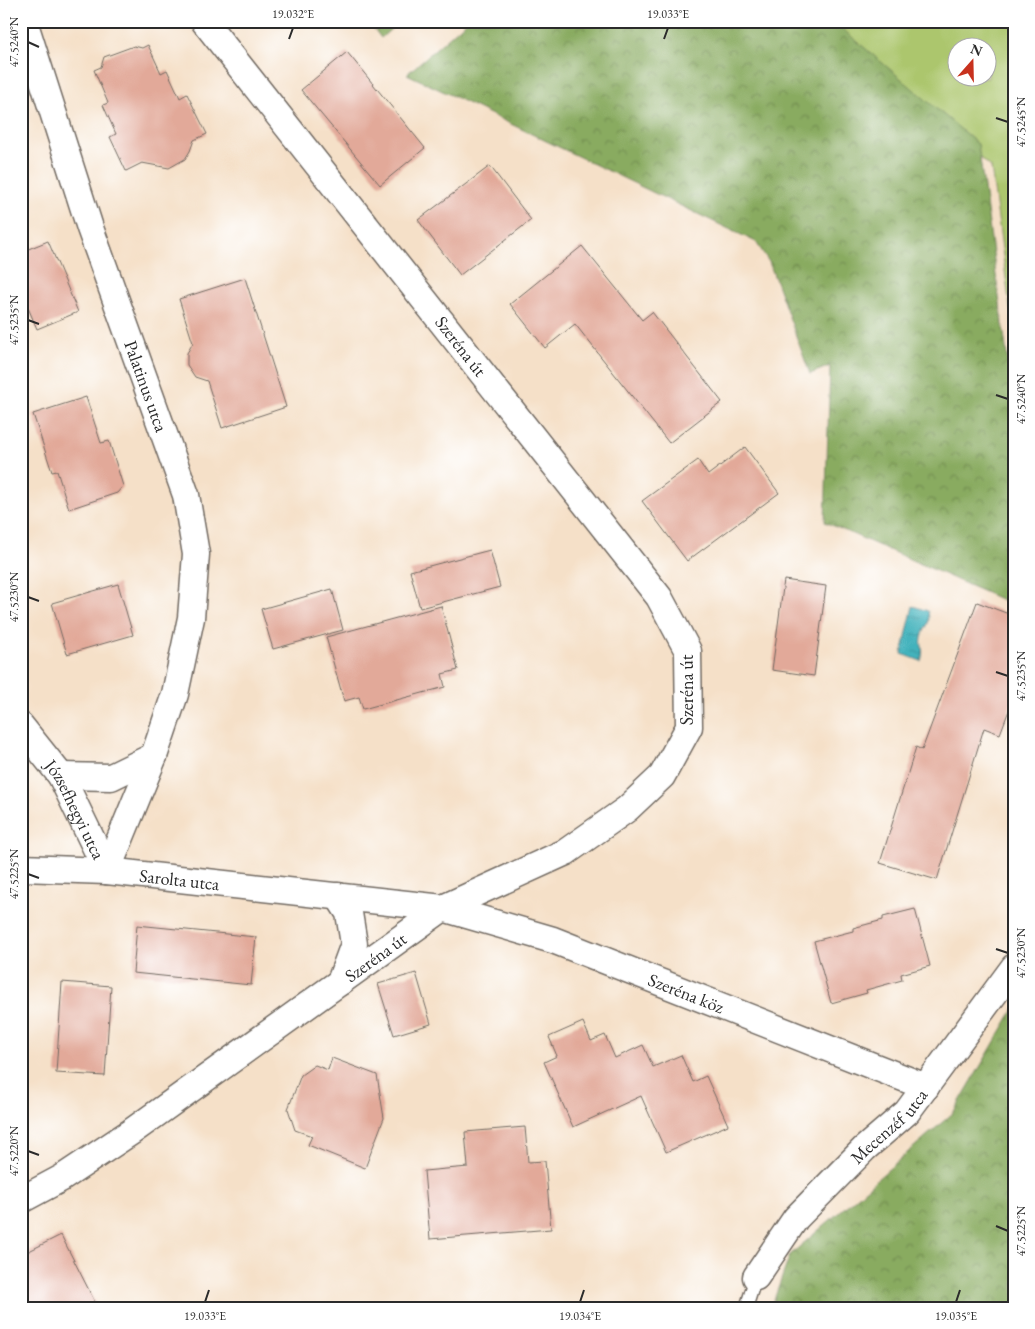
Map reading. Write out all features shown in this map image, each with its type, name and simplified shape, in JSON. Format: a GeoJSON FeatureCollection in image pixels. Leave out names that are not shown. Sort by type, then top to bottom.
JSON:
{"type":"FeatureCollection","features":[{"type":"Feature","properties":{"kind":"street","name":"Palatinus utca"},"geometry":{"type":"LineString","coordinates":[[24,21],[90,228],[186,495],[196,554],[191,618],[175,694],[154,756],[107,871]]}},
{"type":"Feature","properties":{"kind":"street","name":"Szeréna út"},"geometry":{"type":"LineString","coordinates":[[21,1200],[62,1178],[132,1132],[443,908],[566,852],[627,809],[662,776],[690,727],[688,651],[660,597],[204,21]]}},
{"type":"Feature","properties":{"kind":"street","name":"Józsefhegyi utca"},"geometry":{"type":"LineString","coordinates":[[21,726],[61,776],[107,871]]}},
{"type":"Feature","properties":{"kind":"street"},"geometry":{"type":"LineString","coordinates":[[61,776],[111,777],[154,756]]}},
{"type":"Feature","properties":{"kind":"street","name":"Sarolta utca"},"geometry":{"type":"LineString","coordinates":[[21,868],[107,871],[443,908]]}},
{"type":"Feature","properties":{"kind":"street"},"geometry":{"type":"LineString","coordinates":[[338,896],[349,913],[354,944],[340,982]]}},
{"type":"Feature","properties":{"kind":"street","name":"Szeréna köz"},"geometry":{"type":"LineString","coordinates":[[443,908],[553,940],[926,1087]]}},
{"type":"Feature","properties":{"kind":"street","name":"Mecenzéf utca"},"geometry":{"type":"LineString","coordinates":[[756,1277],[796,1218],[864,1149],[908,1112],[1014,967]]}},
{"type":"Feature","properties":{"kind":"lane"},"geometry":{"type":"LineString","coordinates":[[746,1308],[756,1277]]}},
{"type":"Feature","properties":{"kind":"green space"},"geometry":{"type":"Polygon","coordinates":[[[368,21],[400,21],[381,38],[368,21]]]}},
{"type":"Feature","properties":{"kind":"green space"},"geometry":{"type":"Polygon","coordinates":[[[467,21],[833,21],[978,144],[1014,406],[1014,605],[825,522],[830,366],[810,374],[769,262],[756,242],[407,74],[467,21]]]}},
{"type":"Feature","properties":{"kind":"green space"},"geometry":{"type":"Polygon","coordinates":[[[820,21],[1014,21],[1014,337],[991,167],[820,21]]]}},
{"type":"Feature","properties":{"kind":"green space"},"geometry":{"type":"Polygon","coordinates":[[[1014,1009],[1014,1308],[771,1308],[790,1255],[953,1113],[1014,1009]]]}},
{"type":"Feature","properties":{"kind":"water"},"geometry":{"type":"Polygon","coordinates":[[[913,606],[928,611],[929,616],[923,633],[921,661],[902,654],[913,606]]]}},
{"type":"Feature","properties":{"kind":"building"},"geometry":{"type":"Polygon","coordinates":[[[148,45],[161,73],[167,70],[180,98],[187,94],[207,134],[194,140],[185,159],[169,168],[142,163],[126,171],[110,137],[116,134],[103,105],[108,103],[94,70],[101,67],[104,57],[134,46],[142,48],[148,45]]]}},
{"type":"Feature","properties":{"kind":"building"},"geometry":{"type":"Polygon","coordinates":[[[347,52],[425,148],[380,185],[301,90],[347,52]]]}},
{"type":"Feature","properties":{"kind":"building"},"geometry":{"type":"Polygon","coordinates":[[[490,166],[531,220],[460,275],[418,220],[490,166]]]}},
{"type":"Feature","properties":{"kind":"building"},"geometry":{"type":"Polygon","coordinates":[[[48,241],[78,312],[37,329],[21,291],[21,252],[48,241]]]}},
{"type":"Feature","properties":{"kind":"building"},"geometry":{"type":"Polygon","coordinates":[[[582,246],[642,320],[652,312],[722,402],[669,443],[575,324],[545,348],[510,304],[582,246]]]}},
{"type":"Feature","properties":{"kind":"building"},"geometry":{"type":"Polygon","coordinates":[[[245,278],[286,407],[222,428],[207,381],[195,377],[187,365],[187,353],[193,343],[179,299],[245,278]]]}},
{"type":"Feature","properties":{"kind":"building"},"geometry":{"type":"Polygon","coordinates":[[[86,397],[101,443],[109,441],[123,486],[117,493],[69,509],[57,471],[52,472],[33,414],[86,397]]]}},
{"type":"Feature","properties":{"kind":"building"},"geometry":{"type":"Polygon","coordinates":[[[745,447],[779,493],[687,561],[642,501],[698,460],[708,475],[745,447]]]}},
{"type":"Feature","properties":{"kind":"building"},"geometry":{"type":"Polygon","coordinates":[[[490,550],[500,587],[420,608],[410,571],[490,550]]]}},
{"type":"Feature","properties":{"kind":"building"},"geometry":{"type":"Polygon","coordinates":[[[784,580],[826,586],[814,676],[772,670],[784,580]]]}},
{"type":"Feature","properties":{"kind":"building"},"geometry":{"type":"Polygon","coordinates":[[[118,584],[133,635],[67,654],[52,603],[118,584]]]}},
{"type":"Feature","properties":{"kind":"building"},"geometry":{"type":"Polygon","coordinates":[[[332,589],[343,630],[273,649],[261,609],[332,589]]]}},
{"type":"Feature","properties":{"kind":"building"},"geometry":{"type":"Polygon","coordinates":[[[977,602],[1014,616],[1014,697],[1000,734],[984,728],[937,880],[880,863],[916,747],[922,750],[977,602]]]}},
{"type":"Feature","properties":{"kind":"building"},"geometry":{"type":"Polygon","coordinates":[[[441,606],[458,670],[442,674],[445,687],[363,709],[359,697],[344,701],[326,637],[441,606]]]}},
{"type":"Feature","properties":{"kind":"building"},"geometry":{"type":"Polygon","coordinates":[[[915,909],[930,966],[901,974],[902,980],[866,990],[867,993],[831,1003],[814,941],[853,931],[853,928],[883,920],[883,917],[915,909]]]}},
{"type":"Feature","properties":{"kind":"building"},"geometry":{"type":"Polygon","coordinates":[[[137,925],[256,937],[251,985],[133,973],[137,925]]]}},
{"type":"Feature","properties":{"kind":"building"},"geometry":{"type":"Polygon","coordinates":[[[416,973],[431,1024],[394,1035],[378,984],[416,973]]]}},
{"type":"Feature","properties":{"kind":"building"},"geometry":{"type":"Polygon","coordinates":[[[62,982],[111,986],[105,1076],[56,1073],[62,982]]]}},
{"type":"Feature","properties":{"kind":"building"},"geometry":{"type":"Polygon","coordinates":[[[583,1022],[591,1041],[605,1035],[615,1058],[643,1045],[653,1067],[681,1055],[693,1082],[706,1076],[728,1125],[666,1152],[641,1096],[573,1127],[544,1062],[557,1056],[549,1037],[583,1022]]]}},
{"type":"Feature","properties":{"kind":"building"},"geometry":{"type":"Polygon","coordinates":[[[332,1058],[377,1075],[384,1118],[365,1168],[308,1145],[312,1136],[295,1130],[288,1109],[301,1075],[315,1065],[328,1070],[332,1058]]]}},
{"type":"Feature","properties":{"kind":"building"},"geometry":{"type":"Polygon","coordinates":[[[525,1127],[528,1162],[545,1161],[551,1229],[430,1239],[424,1171],[468,1167],[465,1132],[525,1127]]]}},
{"type":"Feature","properties":{"kind":"building"},"geometry":{"type":"Polygon","coordinates":[[[61,1235],[98,1308],[27,1308],[21,1296],[21,1255],[61,1235]]]}}]}
